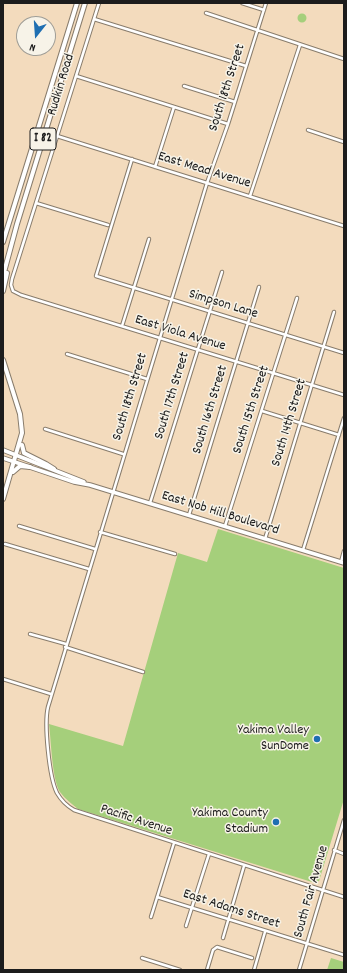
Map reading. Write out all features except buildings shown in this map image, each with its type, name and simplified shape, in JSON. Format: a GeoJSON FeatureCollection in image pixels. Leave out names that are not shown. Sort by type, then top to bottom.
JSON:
{"type":"FeatureCollection","features":[{"type":"Feature","properties":{"kind":"highway","name":"I 82"},"geometry":{"type":"LineString","coordinates":[[3,242],[77,3]]}},
{"type":"Feature","properties":{"kind":"highway","name":"I 82"},"geometry":{"type":"LineString","coordinates":[[4,277],[17,224],[85,3]]}},
{"type":"Feature","properties":{"kind":"highway"},"geometry":{"type":"LineString","coordinates":[[3,291],[4,277]]}},
{"type":"Feature","properties":{"kind":"highway"},"geometry":{"type":"LineString","coordinates":[[3,360],[20,414],[22,450],[24,453],[46,464],[54,470]]}},
{"type":"Feature","properties":{"kind":"highway"},"geometry":{"type":"LineString","coordinates":[[3,500],[22,433]]}},
{"type":"Feature","properties":{"kind":"highway"},"geometry":{"type":"LineString","coordinates":[[10,475],[20,466],[30,467]]}},
{"type":"Feature","properties":{"kind":"main road","name":"East Nob Hill Boulevard"},"geometry":{"type":"LineString","coordinates":[[3,450],[90,485],[342,563]]}},
{"type":"Feature","properties":{"kind":"main road","name":"East Nob Hill Boulevard"},"geometry":{"type":"LineString","coordinates":[[3,458],[74,482],[90,485]]}},
{"type":"Feature","properties":{"kind":"street","name":"Rudkin Road"},"geometry":{"type":"LineString","coordinates":[[12,288],[12,279],[99,3]]}},
{"type":"Feature","properties":{"kind":"street"},"geometry":{"type":"LineString","coordinates":[[242,3],[264,10]]}},
{"type":"Feature","properties":{"kind":"street","name":"South 18th Street"},"geometry":{"type":"LineString","coordinates":[[62,800],[53,781],[46,726],[47,710],[51,694],[207,182],[228,124],[266,3]]}},
{"type":"Feature","properties":{"kind":"street"},"geometry":{"type":"LineString","coordinates":[[206,13],[344,59]]}},
{"type":"Feature","properties":{"kind":"street"},"geometry":{"type":"LineString","coordinates":[[94,19],[246,66]]}},
{"type":"Feature","properties":{"kind":"street"},"geometry":{"type":"LineString","coordinates":[[250,196],[300,45]]}},
{"type":"Feature","properties":{"kind":"street"},"geometry":{"type":"LineString","coordinates":[[76,76],[228,124]]}},
{"type":"Feature","properties":{"kind":"street"},"geometry":{"type":"LineString","coordinates":[[184,86],[235,102]]}},
{"type":"Feature","properties":{"kind":"street"},"geometry":{"type":"LineString","coordinates":[[155,167],[174,107]]}},
{"type":"Feature","properties":{"kind":"street"},"geometry":{"type":"LineString","coordinates":[[308,130],[344,142]]}},
{"type":"Feature","properties":{"kind":"street","name":"East Mead Avenue"},"geometry":{"type":"LineString","coordinates":[[57,136],[344,226]]}},
{"type":"Feature","properties":{"kind":"street","name":"Simpson Lane"},"geometry":{"type":"LineString","coordinates":[[132,159],[96,276],[344,353]]}},
{"type":"Feature","properties":{"kind":"street"},"geometry":{"type":"LineString","coordinates":[[36,203],[108,225]]}},
{"type":"Feature","properties":{"kind":"street"},"geometry":{"type":"LineString","coordinates":[[122,326],[149,239]]}},
{"type":"Feature","properties":{"kind":"street","name":"South 17th Street"},"geometry":{"type":"LineString","coordinates":[[150,504],[222,272]]}},
{"type":"Feature","properties":{"kind":"street","name":"South 16th Street"},"geometry":{"type":"LineString","coordinates":[[188,516],[259,287]]}},
{"type":"Feature","properties":{"kind":"street","name":"East Viola Avenue"},"geometry":{"type":"LineString","coordinates":[[12,288],[18,294],[344,395]]}},
{"type":"Feature","properties":{"kind":"street","name":"South 15th Street"},"geometry":{"type":"LineString","coordinates":[[224,527],[297,298]]}},
{"type":"Feature","properties":{"kind":"street","name":"South 14th Street"},"geometry":{"type":"LineString","coordinates":[[265,539],[334,312]]}},
{"type":"Feature","properties":{"kind":"street"},"geometry":{"type":"LineString","coordinates":[[67,354],[147,379]]}},
{"type":"Feature","properties":{"kind":"street"},"geometry":{"type":"LineString","coordinates":[[262,411],[339,435]]}},
{"type":"Feature","properties":{"kind":"street"},"geometry":{"type":"LineString","coordinates":[[302,551],[344,418]]}},
{"type":"Feature","properties":{"kind":"street"},"geometry":{"type":"LineString","coordinates":[[45,429],[123,454]]}},
{"type":"Feature","properties":{"kind":"street"},"geometry":{"type":"LineString","coordinates":[[19,526],[95,549]]}},
{"type":"Feature","properties":{"kind":"street"},"geometry":{"type":"LineString","coordinates":[[100,532],[175,554]]}},
{"type":"Feature","properties":{"kind":"street"},"geometry":{"type":"LineString","coordinates":[[5,544],[89,569]]}},
{"type":"Feature","properties":{"kind":"street"},"geometry":{"type":"LineString","coordinates":[[342,563],[344,551]]}},
{"type":"Feature","properties":{"kind":"street"},"geometry":{"type":"LineString","coordinates":[[30,634],[143,672]]}},
{"type":"Feature","properties":{"kind":"street"},"geometry":{"type":"LineString","coordinates":[[3,679],[51,694]]}},
{"type":"Feature","properties":{"kind":"street","name":"Pacific Avenue"},"geometry":{"type":"LineString","coordinates":[[62,800],[70,808],[81,814],[344,897]]}},
{"type":"Feature","properties":{"kind":"street","name":"South Fair Avenue"},"geometry":{"type":"LineString","coordinates":[[299,970],[344,820]]}},
{"type":"Feature","properties":{"kind":"street"},"geometry":{"type":"LineString","coordinates":[[151,917],[174,843]]}},
{"type":"Feature","properties":{"kind":"street"},"geometry":{"type":"LineString","coordinates":[[334,850],[344,854]]}},
{"type":"Feature","properties":{"kind":"street"},"geometry":{"type":"LineString","coordinates":[[186,926],[209,854]]}},
{"type":"Feature","properties":{"kind":"street"},"geometry":{"type":"LineString","coordinates":[[223,938],[244,866]]}},
{"type":"Feature","properties":{"kind":"street","name":"East Adams Street"},"geometry":{"type":"LineString","coordinates":[[157,897],[229,919],[265,932],[344,955]]}},
{"type":"Feature","properties":{"kind":"street"},"geometry":{"type":"LineString","coordinates":[[254,970],[265,932]]}},
{"type":"Feature","properties":{"kind":"street"},"geometry":{"type":"LineString","coordinates":[[207,970],[213,950],[217,947],[252,958]]}},
{"type":"Feature","properties":{"kind":"street"},"geometry":{"type":"LineString","coordinates":[[142,958],[180,970]]}},
{"type":"Feature","properties":{"kind":"green space"},"geometry":{"type":"Polygon","coordinates":[[[302,13],[307,18],[302,23],[297,18],[302,13]]]}},
{"type":"Feature","properties":{"kind":"green space"},"geometry":{"type":"Polygon","coordinates":[[[218,529],[344,568],[344,799],[319,881],[315,883],[78,809],[64,797],[57,786],[49,724],[123,746],[178,553],[207,562],[218,529]]]}},
{"type":"Feature","properties":{"kind":"green space"},"geometry":{"type":"Polygon","coordinates":[[[331,958],[344,962],[344,970],[327,970],[331,958]]]}},
{"type":"Feature","properties":{"kind":"place","name":"Yakima Valley SunDome"},"geometry":{"type":"Point","coordinates":[317,739]}},
{"type":"Feature","properties":{"kind":"place","name":"Yakima County Stadium"},"geometry":{"type":"Point","coordinates":[276,822]}}]}
